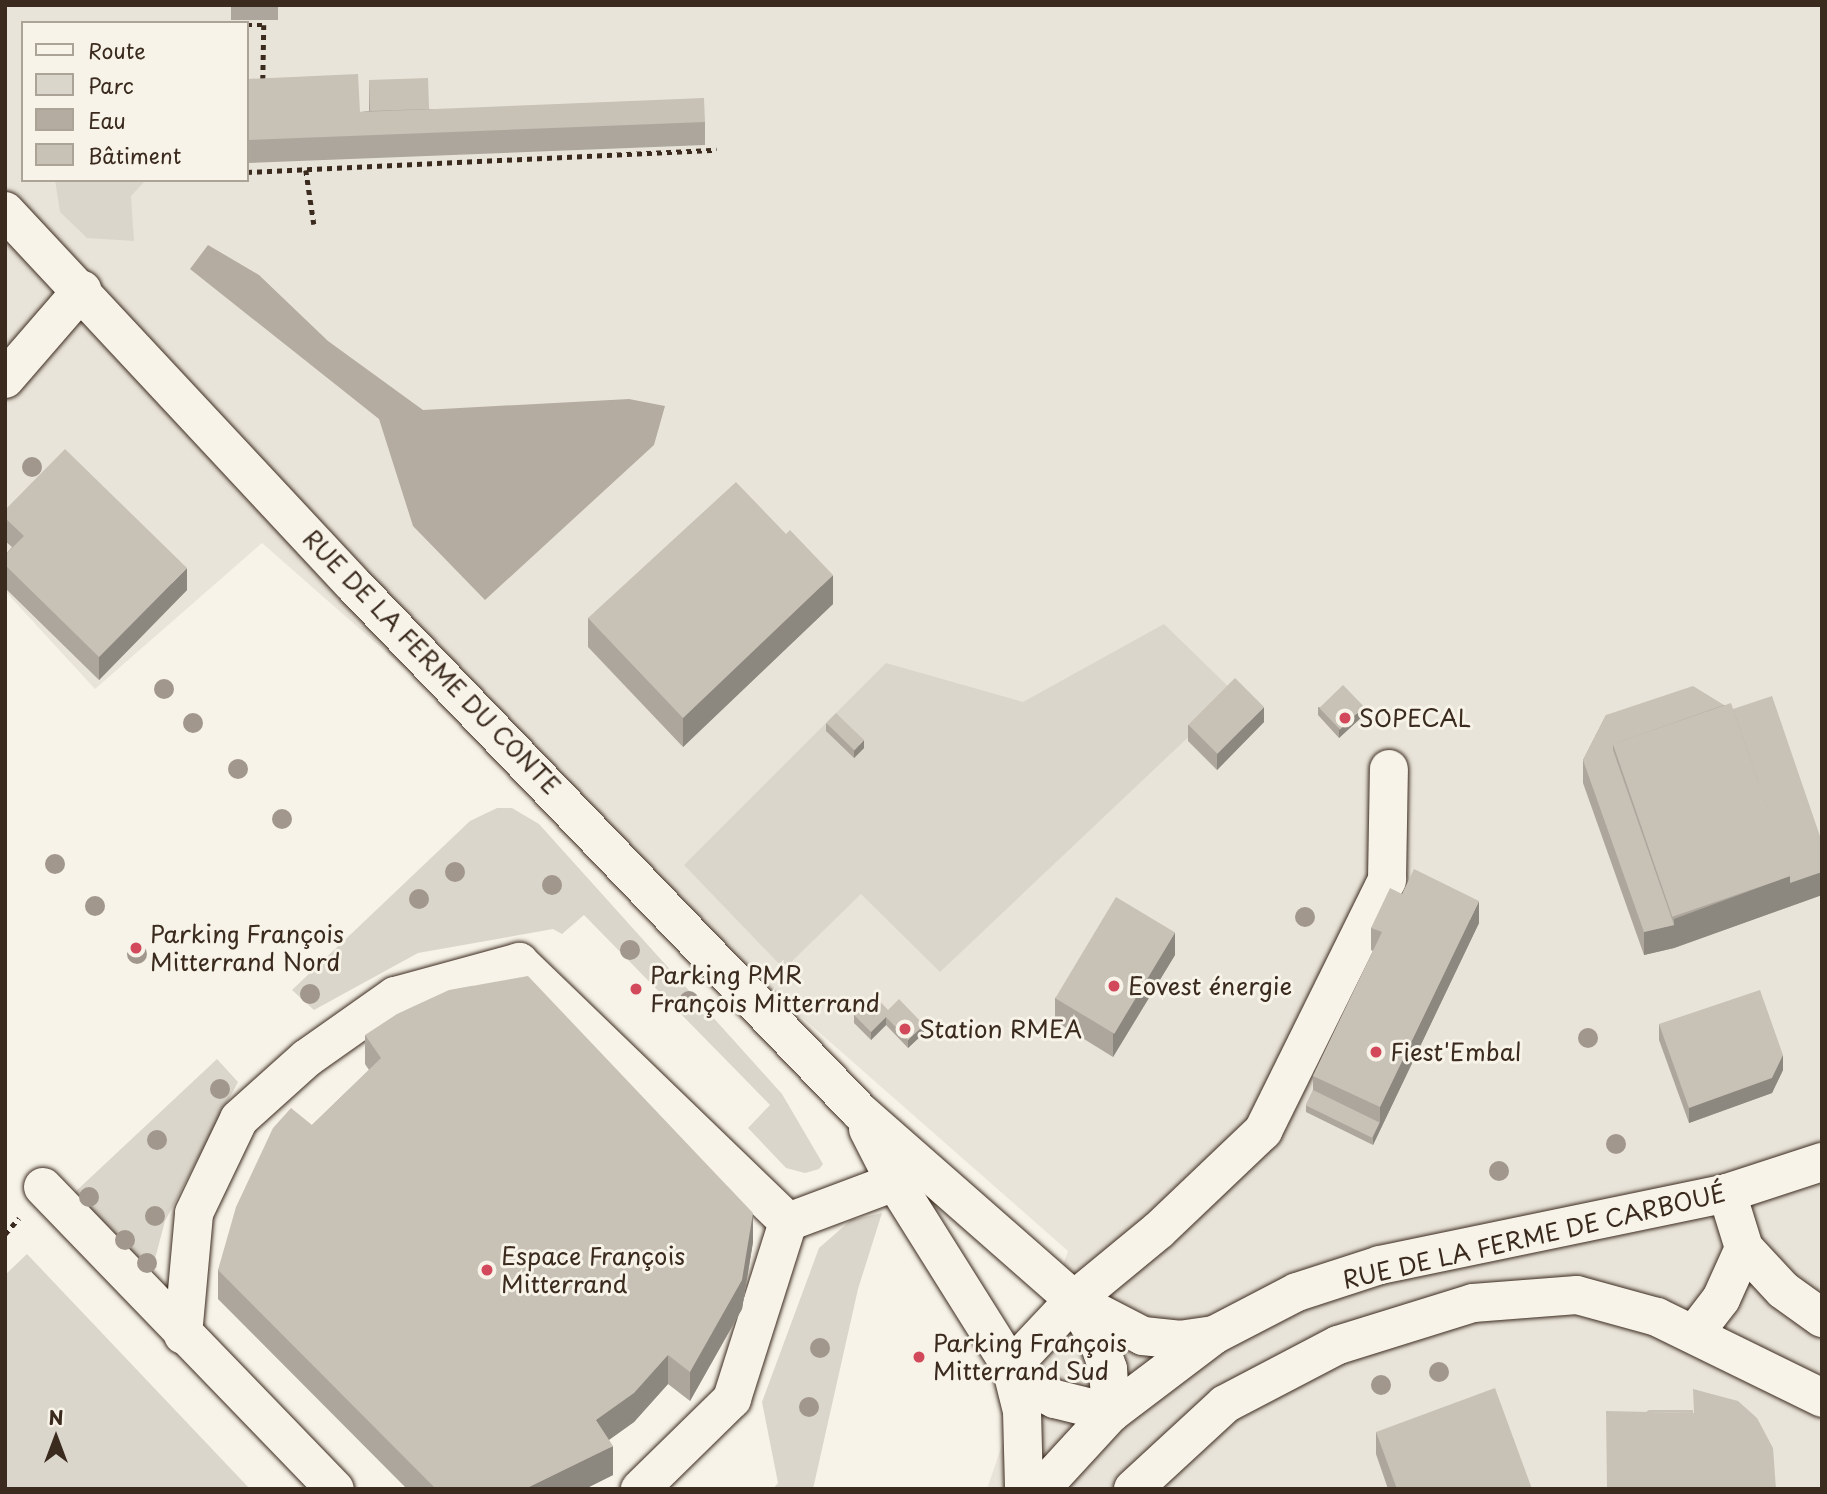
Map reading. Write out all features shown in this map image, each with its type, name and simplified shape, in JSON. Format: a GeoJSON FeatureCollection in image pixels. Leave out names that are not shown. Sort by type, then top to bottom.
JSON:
{"type":"FeatureCollection","features":[{"type":"Feature","properties":{"kind":"street","name":"RUE DE LA FERME DU CONTE"},"geometry":{"type":"LineString","coordinates":[[5,211],[82,290],[352,583],[860,1112],[1074,1300],[1143,1336],[1179,1340],[1213,1335]]}},
{"type":"Feature","properties":{"kind":"street"},"geometry":{"type":"LineString","coordinates":[[5,379],[82,290]]}},
{"type":"Feature","properties":{"kind":"street"},"geometry":{"type":"LineString","coordinates":[[1010,1367],[1074,1300],[1159,1230],[1263,1131],[1387,880],[1389,769]]}},
{"type":"Feature","properties":{"kind":"street"},"geometry":{"type":"LineString","coordinates":[[183,1335],[194,1213],[239,1119],[307,1058],[394,996],[519,962],[788,1222]]}},
{"type":"Feature","properties":{"kind":"street","name":"RUE DE LA FERME DU CONTE"},"geometry":{"type":"LineString","coordinates":[[860,1112],[895,1182],[1010,1367],[1032,1387],[1055,1399],[1111,1413],[1101,1350],[1074,1300]]}},
{"type":"Feature","properties":{"kind":"street","name":"RUE DE LA FERME DE CARBOUÉ"},"geometry":{"type":"LineString","coordinates":[[1111,1413],[1213,1335],[1297,1292],[1380,1265],[1727,1193],[1822,1162]]}},
{"type":"Feature","properties":{"kind":"street"},"geometry":{"type":"LineString","coordinates":[[788,1222],[895,1182]]}},
{"type":"Feature","properties":{"kind":"street"},"geometry":{"type":"LineString","coordinates":[[43,1187],[183,1335],[335,1489]]}},
{"type":"Feature","properties":{"kind":"street"},"geometry":{"type":"LineString","coordinates":[[1727,1193],[1744,1248],[1783,1290],[1822,1318]]}},
{"type":"Feature","properties":{"kind":"street"},"geometry":{"type":"LineString","coordinates":[[640,1489],[732,1399],[788,1222]]}},
{"type":"Feature","properties":{"kind":"street"},"geometry":{"type":"LineString","coordinates":[[1694,1334],[1721,1299],[1744,1248]]}},
{"type":"Feature","properties":{"kind":"street"},"geometry":{"type":"LineString","coordinates":[[1133,1489],[1225,1404],[1338,1345],[1474,1303],[1577,1295],[1657,1317],[1822,1398]]}},
{"type":"Feature","properties":{"kind":"street","name":"RUE DE LA FERME DU CONTE"},"geometry":{"type":"LineString","coordinates":[[1010,1367],[1022,1411],[1024,1489]]}},
{"type":"Feature","properties":{"kind":"street"},"geometry":{"type":"LineString","coordinates":[[1041,1489],[1111,1413]]}},
{"type":"Feature","properties":{"kind":"path"},"geometry":{"type":"LineString","coordinates":[[248,25],[264,25],[263,87]]}},
{"type":"Feature","properties":{"kind":"path"},"geometry":{"type":"LineString","coordinates":[[248,172],[716,150]]}},
{"type":"Feature","properties":{"kind":"path"},"geometry":{"type":"LineString","coordinates":[[306,170],[314,224]]}},
{"type":"Feature","properties":{"kind":"shaded area"},"geometry":{"type":"Polygon","coordinates":[[[5,5],[1822,5],[1822,1489],[987,1489],[1068,1251],[262,543],[95,689],[5,591],[5,5]]]}},
{"type":"Feature","properties":{"kind":"green space"},"geometry":{"type":"Polygon","coordinates":[[[55,182],[144,182],[131,196],[134,241],[87,238],[60,212],[55,182]]]}},
{"type":"Feature","properties":{"kind":"green space"},"geometry":{"type":"Polygon","coordinates":[[[1164,624],[1235,693],[940,972],[861,894],[784,969],[684,865],[886,663],[1023,702],[1164,624]]]}},
{"type":"Feature","properties":{"kind":"green space"},"geometry":{"type":"Polygon","coordinates":[[[497,808],[512,808],[539,824],[782,1094],[823,1164],[819,1169],[805,1173],[786,1168],[748,1128],[770,1105],[584,915],[562,934],[553,929],[418,953],[314,1010],[292,990],[470,821],[497,808]]]}},
{"type":"Feature","properties":{"kind":"green space"},"geometry":{"type":"Polygon","coordinates":[[[217,1059],[238,1082],[165,1221],[151,1274],[74,1193],[217,1059]]]}},
{"type":"Feature","properties":{"kind":"green space"},"geometry":{"type":"Polygon","coordinates":[[[882,1213],[858,1289],[813,1489],[773,1489],[778,1483],[762,1402],[819,1248],[851,1220],[882,1213]]]}},
{"type":"Feature","properties":{"kind":"green space"},"geometry":{"type":"Polygon","coordinates":[[[27,1254],[250,1489],[5,1489],[5,1275],[27,1254]]]}},
{"type":"Feature","properties":{"kind":"water"},"geometry":{"type":"Polygon","coordinates":[[[208,245],[259,275],[328,341],[423,410],[629,399],[665,406],[654,445],[485,600],[413,526],[379,419],[190,269],[208,245]]]}},
{"type":"Feature","properties":{"kind":"building"},"geometry":{"type":"Polygon","coordinates":[[[358,74],[360,112],[704,98],[705,122],[248,140],[248,79],[358,74]]]}},
{"type":"Feature","properties":{"kind":"building"},"geometry":{"type":"Polygon","coordinates":[[[428,78],[429,109],[370,111],[369,80],[428,78]]]}},
{"type":"Feature","properties":{"kind":"building"},"geometry":{"type":"Polygon","coordinates":[[[65,449],[187,568],[99,657],[5,565],[5,555],[24,536],[5,518],[5,510],[65,449]]]}},
{"type":"Feature","properties":{"kind":"building"},"geometry":{"type":"Polygon","coordinates":[[[736,482],[786,534],[790,530],[833,575],[683,718],[588,618],[736,482]]]}},
{"type":"Feature","properties":{"kind":"building"},"geometry":{"type":"Polygon","coordinates":[[[1235,678],[1264,707],[1217,754],[1188,725],[1235,678]]]}},
{"type":"Feature","properties":{"kind":"building"},"geometry":{"type":"Polygon","coordinates":[[[1343,685],[1364,707],[1340,730],[1319,708],[1343,685]]]}},
{"type":"Feature","properties":{"kind":"building"},"geometry":{"type":"Polygon","coordinates":[[[1693,686],[1724,705],[1613,744],[1674,925],[1644,932],[1583,760],[1606,715],[1693,686]]]}},
{"type":"Feature","properties":{"kind":"building"},"geometry":{"type":"Polygon","coordinates":[[[1772,696],[1822,842],[1822,872],[1790,883],[1790,876],[1733,709],[1772,696]]]}},
{"type":"Feature","properties":{"kind":"building"},"geometry":{"type":"Polygon","coordinates":[[[1731,703],[1791,876],[1672,917],[1613,744],[1731,703]]]}},
{"type":"Feature","properties":{"kind":"building"},"geometry":{"type":"Polygon","coordinates":[[[836,713],[864,740],[854,750],[826,723],[836,713]]]}},
{"type":"Feature","properties":{"kind":"building"},"geometry":{"type":"Polygon","coordinates":[[[1414,869],[1479,901],[1380,1107],[1313,1076],[1382,932],[1371,928],[1390,888],[1402,894],[1414,869]]]}},
{"type":"Feature","properties":{"kind":"building"},"geometry":{"type":"Polygon","coordinates":[[[1116,897],[1175,933],[1114,1034],[1055,998],[1116,897]]]}},
{"type":"Feature","properties":{"kind":"building","name":"Espace François Mitterrand"},"geometry":{"type":"Polygon","coordinates":[[[528,976],[753,1213],[742,1280],[690,1372],[668,1355],[634,1393],[596,1420],[613,1446],[525,1489],[436,1489],[218,1270],[236,1207],[273,1128],[291,1108],[312,1125],[381,1058],[365,1035],[397,1014],[449,990],[528,976]]]}},
{"type":"Feature","properties":{"kind":"building"},"geometry":{"type":"Polygon","coordinates":[[[1760,990],[1783,1055],[1772,1078],[1689,1108],[1659,1024],[1760,990]]]}},
{"type":"Feature","properties":{"kind":"building","name":"Station RMEA"},"geometry":{"type":"Polygon","coordinates":[[[874,995],[888,1010],[899,999],[924,1025],[908,1040],[886,1017],[871,1032],[854,1015],[874,995]]]}},
{"type":"Feature","properties":{"kind":"building"},"geometry":{"type":"Polygon","coordinates":[[[1313,1090],[1380,1122],[1372,1138],[1306,1105],[1313,1090]]]}},
{"type":"Feature","properties":{"kind":"building"},"geometry":{"type":"Polygon","coordinates":[[[1495,1388],[1532,1489],[1397,1489],[1376,1432],[1495,1388]]]}},
{"type":"Feature","properties":{"kind":"building"},"geometry":{"type":"Polygon","coordinates":[[[1693,1389],[1738,1401],[1757,1418],[1773,1448],[1776,1489],[1607,1489],[1606,1411],[1694,1413],[1693,1389]]]}},
{"type":"Feature","properties":{"kind":"building"},"geometry":{"type":"Polygon","coordinates":[[[1693,1410],[1693,1413],[1646,1412],[1693,1410]]]}},
{"type":"Feature","properties":{"kind":"place","name":"SOPECAL"},"geometry":{"type":"Point","coordinates":[1345,718]}},
{"type":"Feature","properties":{"kind":"place","name":"Parking François Mitterrand Nord"},"geometry":{"type":"Point","coordinates":[136,948]}},
{"type":"Feature","properties":{"kind":"place","name":"Eovest énergie"},"geometry":{"type":"Point","coordinates":[1114,986]}},
{"type":"Feature","properties":{"kind":"place","name":"Parking PMR François Mitterrand"},"geometry":{"type":"Point","coordinates":[636,989]}},
{"type":"Feature","properties":{"kind":"place","name":"Station RMEA"},"geometry":{"type":"Point","coordinates":[905,1029]}},
{"type":"Feature","properties":{"kind":"place","name":"Fiest'Embal"},"geometry":{"type":"Point","coordinates":[1376,1052]}},
{"type":"Feature","properties":{"kind":"place","name":"Espace François Mitterrand"},"geometry":{"type":"Point","coordinates":[487,1270]}},
{"type":"Feature","properties":{"kind":"place","name":"Parking François Mitterrand Sud"},"geometry":{"type":"Point","coordinates":[919,1357]}}]}
